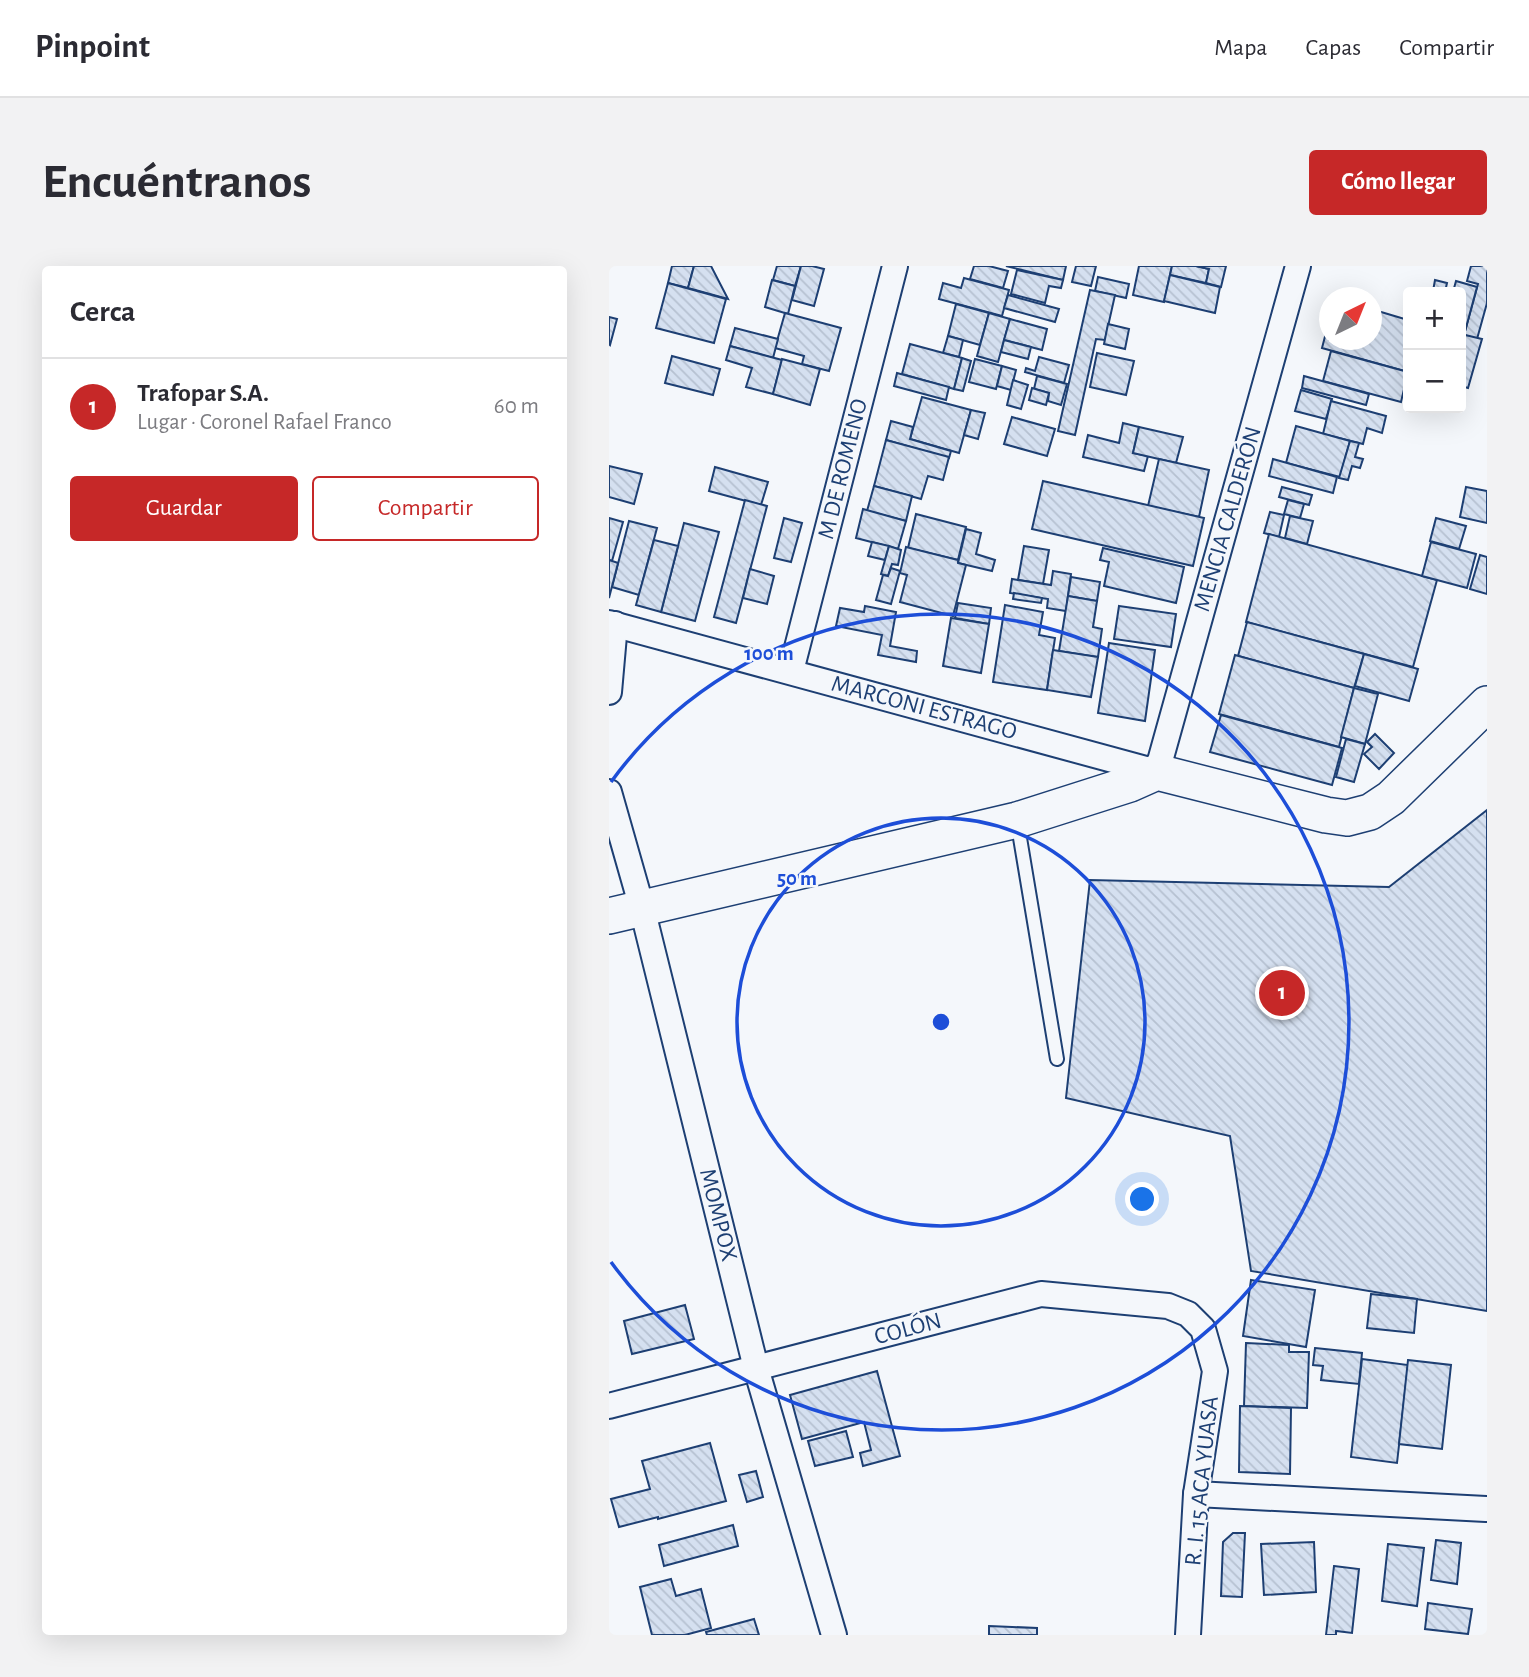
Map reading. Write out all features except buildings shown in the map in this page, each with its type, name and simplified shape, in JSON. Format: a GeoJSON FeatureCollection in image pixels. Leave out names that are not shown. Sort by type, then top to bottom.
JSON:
{"type":"FeatureCollection","features":[{"type":"Feature","properties":{"kind":"street","name":"M DE ROMENO"},"geometry":{"type":"LineString","coordinates":[[791,671],[895,266]]}},
{"type":"Feature","properties":{"kind":"street","name":"MENCIA CALDERÓN"},"geometry":{"type":"LineString","coordinates":[[1157,772],[1299,266]]}},
{"type":"Feature","properties":{"kind":"street","name":"MARCONI ESTRAGO"},"geometry":{"type":"LineString","coordinates":[[612,624],[1157,772]]}},
{"type":"Feature","properties":{"kind":"street"},"geometry":{"type":"LineString","coordinates":[[609,692],[612,624]]}},
{"type":"Feature","properties":{"kind":"street"},"geometry":{"type":"LineString","coordinates":[[609,916],[1017,820],[1157,772],[1347,818],[1370,812],[1391,798],[1487,704]]}},
{"type":"Feature","properties":{"kind":"street","name":"MOMPOX"},"geometry":{"type":"LineString","coordinates":[[609,792],[642,908],[756,1368],[834,1635]]}},
{"type":"Feature","properties":{"kind":"street","name":"COLÓN"},"geometry":{"type":"LineString","coordinates":[[609,1406],[1041,1294],[1168,1306],[1188,1314],[1203,1329]]}},
{"type":"Feature","properties":{"kind":"street","name":"R. I. 15 ACA YUASA"},"geometry":{"type":"LineString","coordinates":[[1188,1635],[1196,1494],[1215,1371],[1203,1329]]}},
{"type":"Feature","properties":{"kind":"street"},"geometry":{"type":"LineString","coordinates":[[1196,1494],[1486,1509]]}},
{"type":"Feature","properties":{"kind":"lane"},"geometry":{"type":"LineString","coordinates":[[1017,820],[1057,1059]]}},
{"type":"Feature","properties":{"kind":"place","name":"Trafopar S.A."},"geometry":{"type":"Point","coordinates":[1282,993]}}]}
